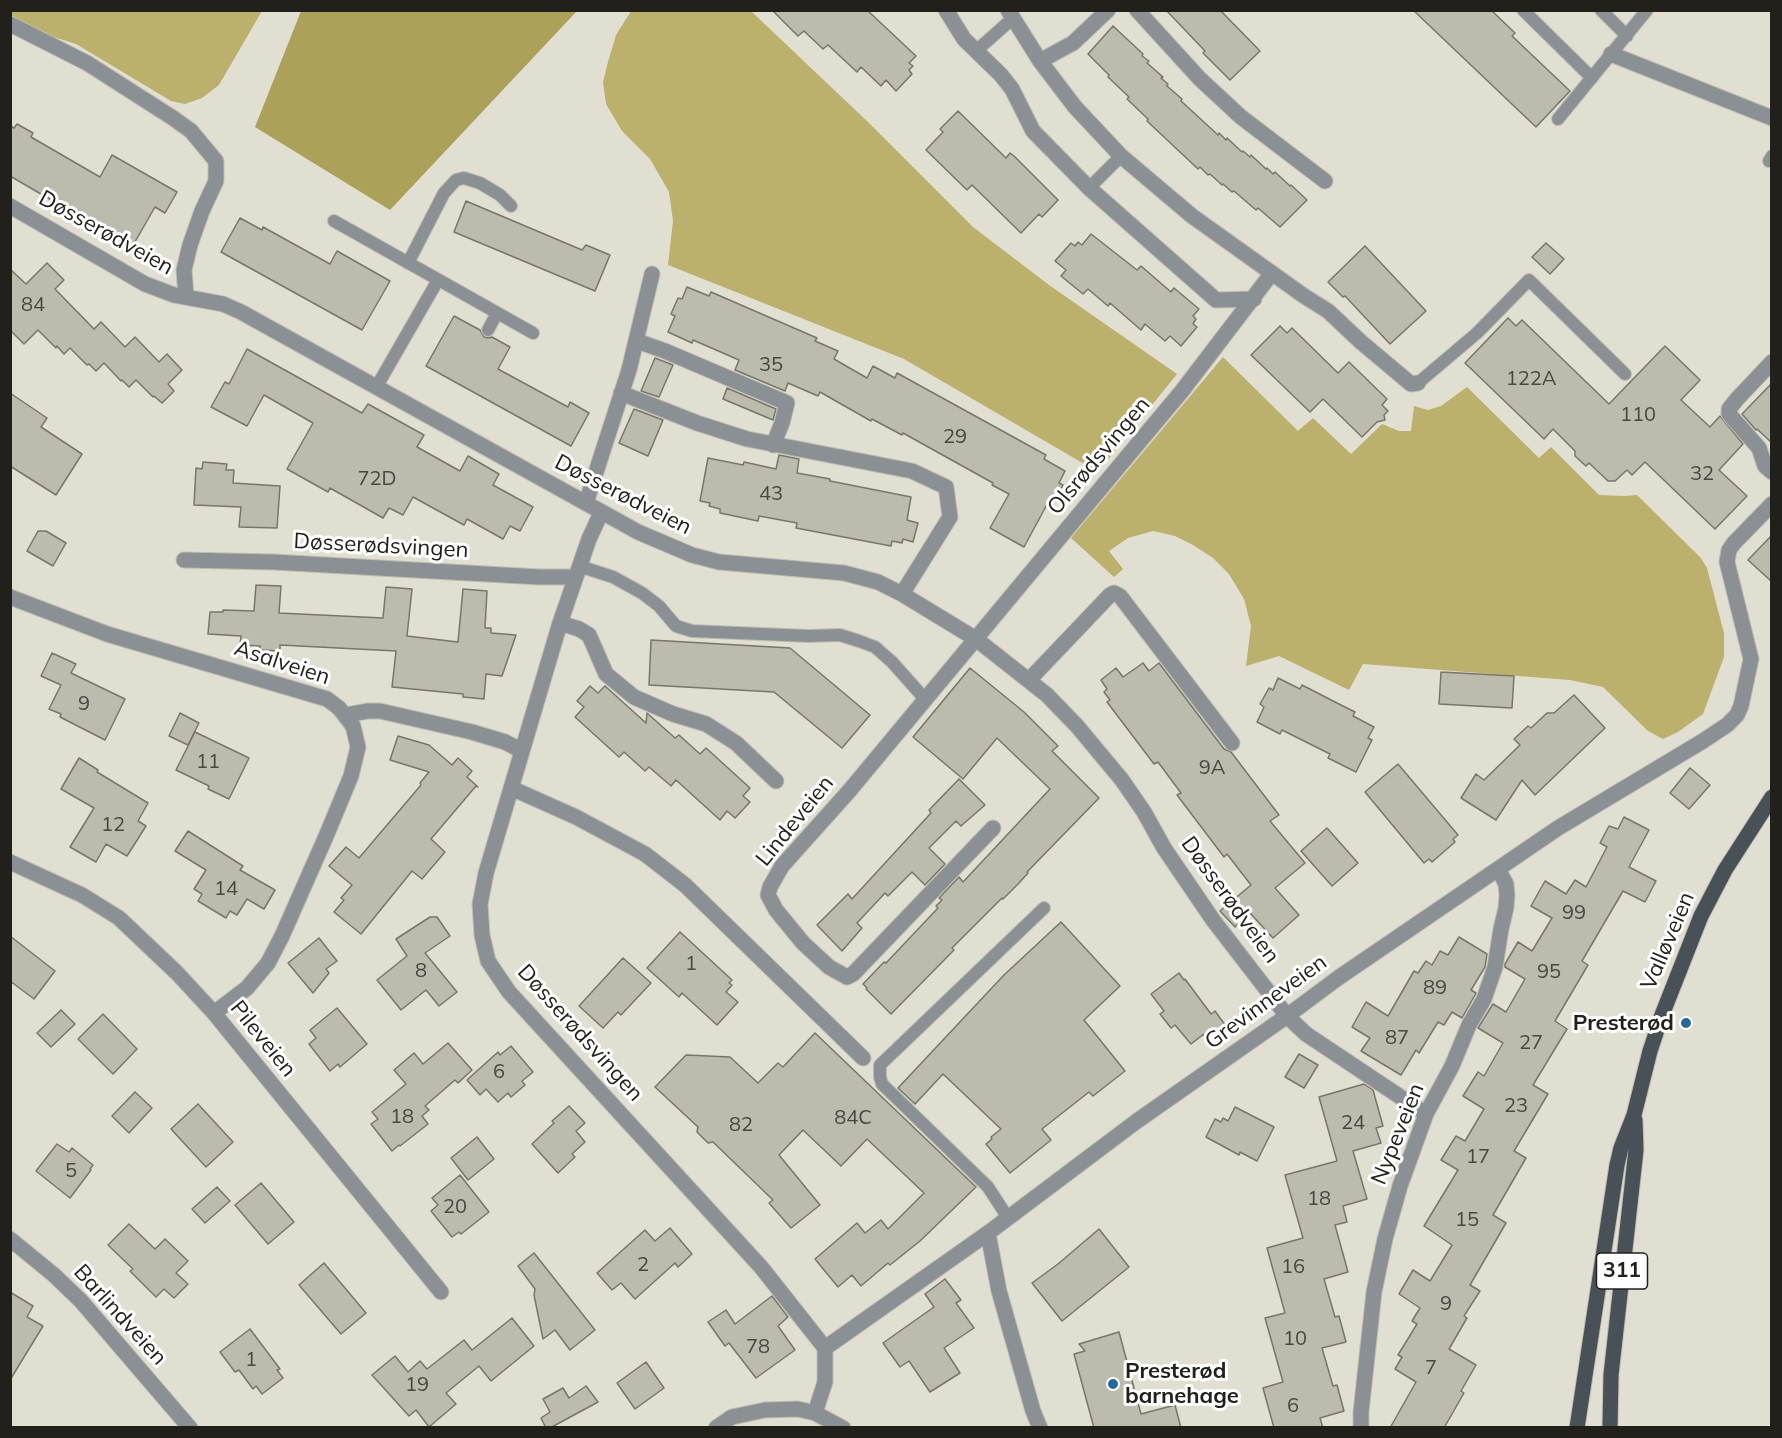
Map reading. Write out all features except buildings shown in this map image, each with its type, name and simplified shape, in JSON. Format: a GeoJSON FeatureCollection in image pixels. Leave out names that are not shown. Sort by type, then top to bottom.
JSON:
{"type":"FeatureCollection","features":[{"type":"Feature","properties":{"kind":"main road","name":"Valløveien"},"geometry":{"type":"LineString","coordinates":[[1577,1428],[1617,1165],[1662,1015],[1697,926],[1725,870],[1772,797]]}},
{"type":"Feature","properties":{"kind":"main road","name":"Valløveien"},"geometry":{"type":"LineString","coordinates":[[1610,1428],[1611,1375],[1636,1150],[1634,1114]]}},
{"type":"Feature","properties":{"kind":"street"},"geometry":{"type":"LineString","coordinates":[[946,10],[964,39],[1012,89],[1034,131],[1089,188],[1216,300],[1254,299]]}},
{"type":"Feature","properties":{"kind":"street"},"geometry":{"type":"LineString","coordinates":[[1040,61],[1073,42],[1108,10]]}},
{"type":"Feature","properties":{"kind":"street"},"geometry":{"type":"LineString","coordinates":[[1137,10],[1200,79],[1241,117],[1325,181]]}},
{"type":"Feature","properties":{"kind":"street"},"geometry":{"type":"LineString","coordinates":[[1010,15],[1040,61],[1075,107],[1121,156],[1192,216],[1304,297],[1328,311],[1411,384],[1418,383]]}},
{"type":"Feature","properties":{"kind":"street"},"geometry":{"type":"LineString","coordinates":[[10,24],[87,63],[174,118],[191,131],[216,161],[216,180],[202,211],[184,270],[186,296]]}},
{"type":"Feature","properties":{"kind":"street"},"geometry":{"type":"LineString","coordinates":[[1611,54],[1772,118]]}},
{"type":"Feature","properties":{"kind":"street","name":"Døsserødveien"},"geometry":{"type":"LineString","coordinates":[[10,206],[146,284],[174,295],[223,304],[241,312],[638,532],[692,555],[746,565],[844,573],[878,582],[902,594],[975,639],[1047,695],[1077,726],[1122,780],[1144,812],[1164,848],[1213,920],[1287,1016],[1306,1035],[1426,1114]]}},
{"type":"Feature","properties":{"kind":"street","name":"Olsrødsvingen"},"geometry":{"type":"LineString","coordinates":[[975,639],[1182,391],[1272,273]]}},
{"type":"Feature","properties":{"kind":"street"},"geometry":{"type":"LineString","coordinates":[[586,503],[637,340],[652,274]]}},
{"type":"Feature","properties":{"kind":"street"},"geometry":{"type":"LineString","coordinates":[[637,340],[787,403],[782,423],[772,445]]}},
{"type":"Feature","properties":{"kind":"street"},"geometry":{"type":"LineString","coordinates":[[1772,362],[1729,409],[1729,414],[1760,448],[1766,466],[1772,472]]}},
{"type":"Feature","properties":{"kind":"street"},"geometry":{"type":"LineString","coordinates":[[621,393],[697,423],[747,439],[912,471],[946,487],[950,517],[902,594]]}},
{"type":"Feature","properties":{"kind":"street","name":"Grevinneveien"},"geometry":{"type":"LineString","coordinates":[[825,1348],[988,1233],[1137,1121],[1338,978],[1558,828],[1727,725],[1737,715],[1741,706],[1751,659],[1727,562],[1729,550],[1772,504]]}},
{"type":"Feature","properties":{"kind":"street","name":"Døsserødsvingen"},"geometry":{"type":"LineString","coordinates":[[601,513],[560,623],[486,873],[480,903],[482,935],[488,961],[509,992],[761,1267],[825,1348]]}},
{"type":"Feature","properties":{"kind":"street","name":"Døsserødsvingen"},"geometry":{"type":"LineString","coordinates":[[184,560],[273,562],[539,577],[578,572]]}},
{"type":"Feature","properties":{"kind":"street"},"geometry":{"type":"LineString","coordinates":[[1029,680],[1114,593],[1120,596],[1232,743]]}},
{"type":"Feature","properties":{"kind":"street","name":"Asalveien"},"geometry":{"type":"LineString","coordinates":[[10,597],[107,634],[327,699],[339,708],[353,726],[358,747],[351,776],[282,936],[268,963],[247,988],[214,1013]]}},
{"type":"Feature","properties":{"kind":"street"},"geometry":{"type":"LineString","coordinates":[[560,623],[589,635],[606,674],[634,697],[673,714],[706,724],[736,742],[776,781]]}},
{"type":"Feature","properties":{"kind":"street","name":"Lindeveien"},"geometry":{"type":"LineString","coordinates":[[975,639],[849,790],[782,866],[768,895],[776,910],[803,943],[829,967],[847,976],[853,974],[993,828]]}},
{"type":"Feature","properties":{"kind":"street"},"geometry":{"type":"LineString","coordinates":[[346,716],[380,711],[472,732],[505,742],[522,751]]}},
{"type":"Feature","properties":{"kind":"street"},"geometry":{"type":"LineString","coordinates":[[511,788],[576,817],[645,854],[685,885],[863,1058]]}},
{"type":"Feature","properties":{"kind":"street","name":"Pileveien"},"geometry":{"type":"LineString","coordinates":[[10,862],[82,895],[119,918],[177,973],[214,1013],[441,1292]]}},
{"type":"Feature","properties":{"kind":"street","name":"Nypeveien"},"geometry":{"type":"LineString","coordinates":[[1361,1428],[1374,1292],[1383,1250],[1400,1186],[1426,1114],[1484,999],[1495,967],[1507,895],[1506,884],[1498,869]]}},
{"type":"Feature","properties":{"kind":"street"},"geometry":{"type":"LineString","coordinates":[[988,1233],[999,1291],[1033,1411],[1040,1428]]}},
{"type":"Feature","properties":{"kind":"street","name":"Barlindveien"},"geometry":{"type":"LineString","coordinates":[[10,1239],[54,1275],[81,1301],[190,1428]]}},
{"type":"Feature","properties":{"kind":"street"},"geometry":{"type":"LineString","coordinates":[[815,1413],[825,1382],[825,1348]]}},
{"type":"Feature","properties":{"kind":"street"},"geometry":{"type":"LineString","coordinates":[[716,1428],[732,1417],[765,1410],[798,1409],[815,1413],[843,1428]]}},
{"type":"Feature","properties":{"kind":"lane"},"geometry":{"type":"LineString","coordinates":[[1523,10],[1592,78]]}},
{"type":"Feature","properties":{"kind":"lane"},"geometry":{"type":"LineString","coordinates":[[1601,10],[1627,36]]}},
{"type":"Feature","properties":{"kind":"lane"},"geometry":{"type":"LineString","coordinates":[[1558,119],[1647,10]]}},
{"type":"Feature","properties":{"kind":"lane"},"geometry":{"type":"LineString","coordinates":[[976,51],[1010,15]]}},
{"type":"Feature","properties":{"kind":"lane"},"geometry":{"type":"LineString","coordinates":[[1089,188],[1121,156]]}},
{"type":"Feature","properties":{"kind":"lane"},"geometry":{"type":"LineString","coordinates":[[408,263],[444,193],[456,180],[464,178],[480,183],[500,195],[511,206]]}},
{"type":"Feature","properties":{"kind":"lane"},"geometry":{"type":"LineString","coordinates":[[334,221],[533,333]]}},
{"type":"Feature","properties":{"kind":"lane"},"geometry":{"type":"LineString","coordinates":[[377,386],[438,280]]}},
{"type":"Feature","properties":{"kind":"lane"},"geometry":{"type":"LineString","coordinates":[[1418,383],[1477,333],[1528,280],[1625,374]]}},
{"type":"Feature","properties":{"kind":"lane"},"geometry":{"type":"LineString","coordinates":[[488,330],[497,313]]}},
{"type":"Feature","properties":{"kind":"lane"},"geometry":{"type":"LineString","coordinates":[[578,572],[613,577],[642,593],[659,606],[676,626],[692,631],[809,636],[840,635],[859,641],[875,647],[892,662],[925,699]]}},
{"type":"Feature","properties":{"kind":"lane"},"geometry":{"type":"LineString","coordinates":[[1008,1218],[988,1187],[882,1084],[880,1065],[1044,908]]}},
{"type":"Feature","properties":{"kind":"shaded area"},"geometry":{"type":"Polygon","coordinates":[[[11,10],[262,11],[219,85],[202,98],[185,104],[171,101],[76,44],[31,34],[11,23],[11,10]]]}},
{"type":"Feature","properties":{"kind":"shaded area"},"geometry":{"type":"Polygon","coordinates":[[[301,10],[577,11],[390,210],[255,127],[301,10]]]}},
{"type":"Feature","properties":{"kind":"shaded area"},"geometry":{"type":"Polygon","coordinates":[[[631,11],[751,11],[869,123],[973,227],[1049,285],[1177,374],[1098,472],[904,359],[668,265],[673,221],[669,192],[650,159],[622,131],[606,104],[603,82],[608,62],[616,35],[631,11]]]}},
{"type":"Feature","properties":{"kind":"shaded area"},"geometry":{"type":"Polygon","coordinates":[[[1223,357],[1298,431],[1313,418],[1351,454],[1382,424],[1399,431],[1411,431],[1414,406],[1428,410],[1441,406],[1467,387],[1539,458],[1551,447],[1599,495],[1637,495],[1701,558],[1707,568],[1724,633],[1724,657],[1703,714],[1678,732],[1663,739],[1648,731],[1603,687],[1570,680],[1363,664],[1349,690],[1279,656],[1246,666],[1251,626],[1244,599],[1229,574],[1213,558],[1175,536],[1153,531],[1128,538],[1109,551],[1123,569],[1114,577],[1071,538],[1223,357]]]}},
{"type":"Feature","properties":{"kind":"place","name":"Presterød"},"geometry":{"type":"Point","coordinates":[1686,1023]}},
{"type":"Feature","properties":{"kind":"place","name":"Presterød barnehage"},"geometry":{"type":"Point","coordinates":[1113,1384]}}]}
